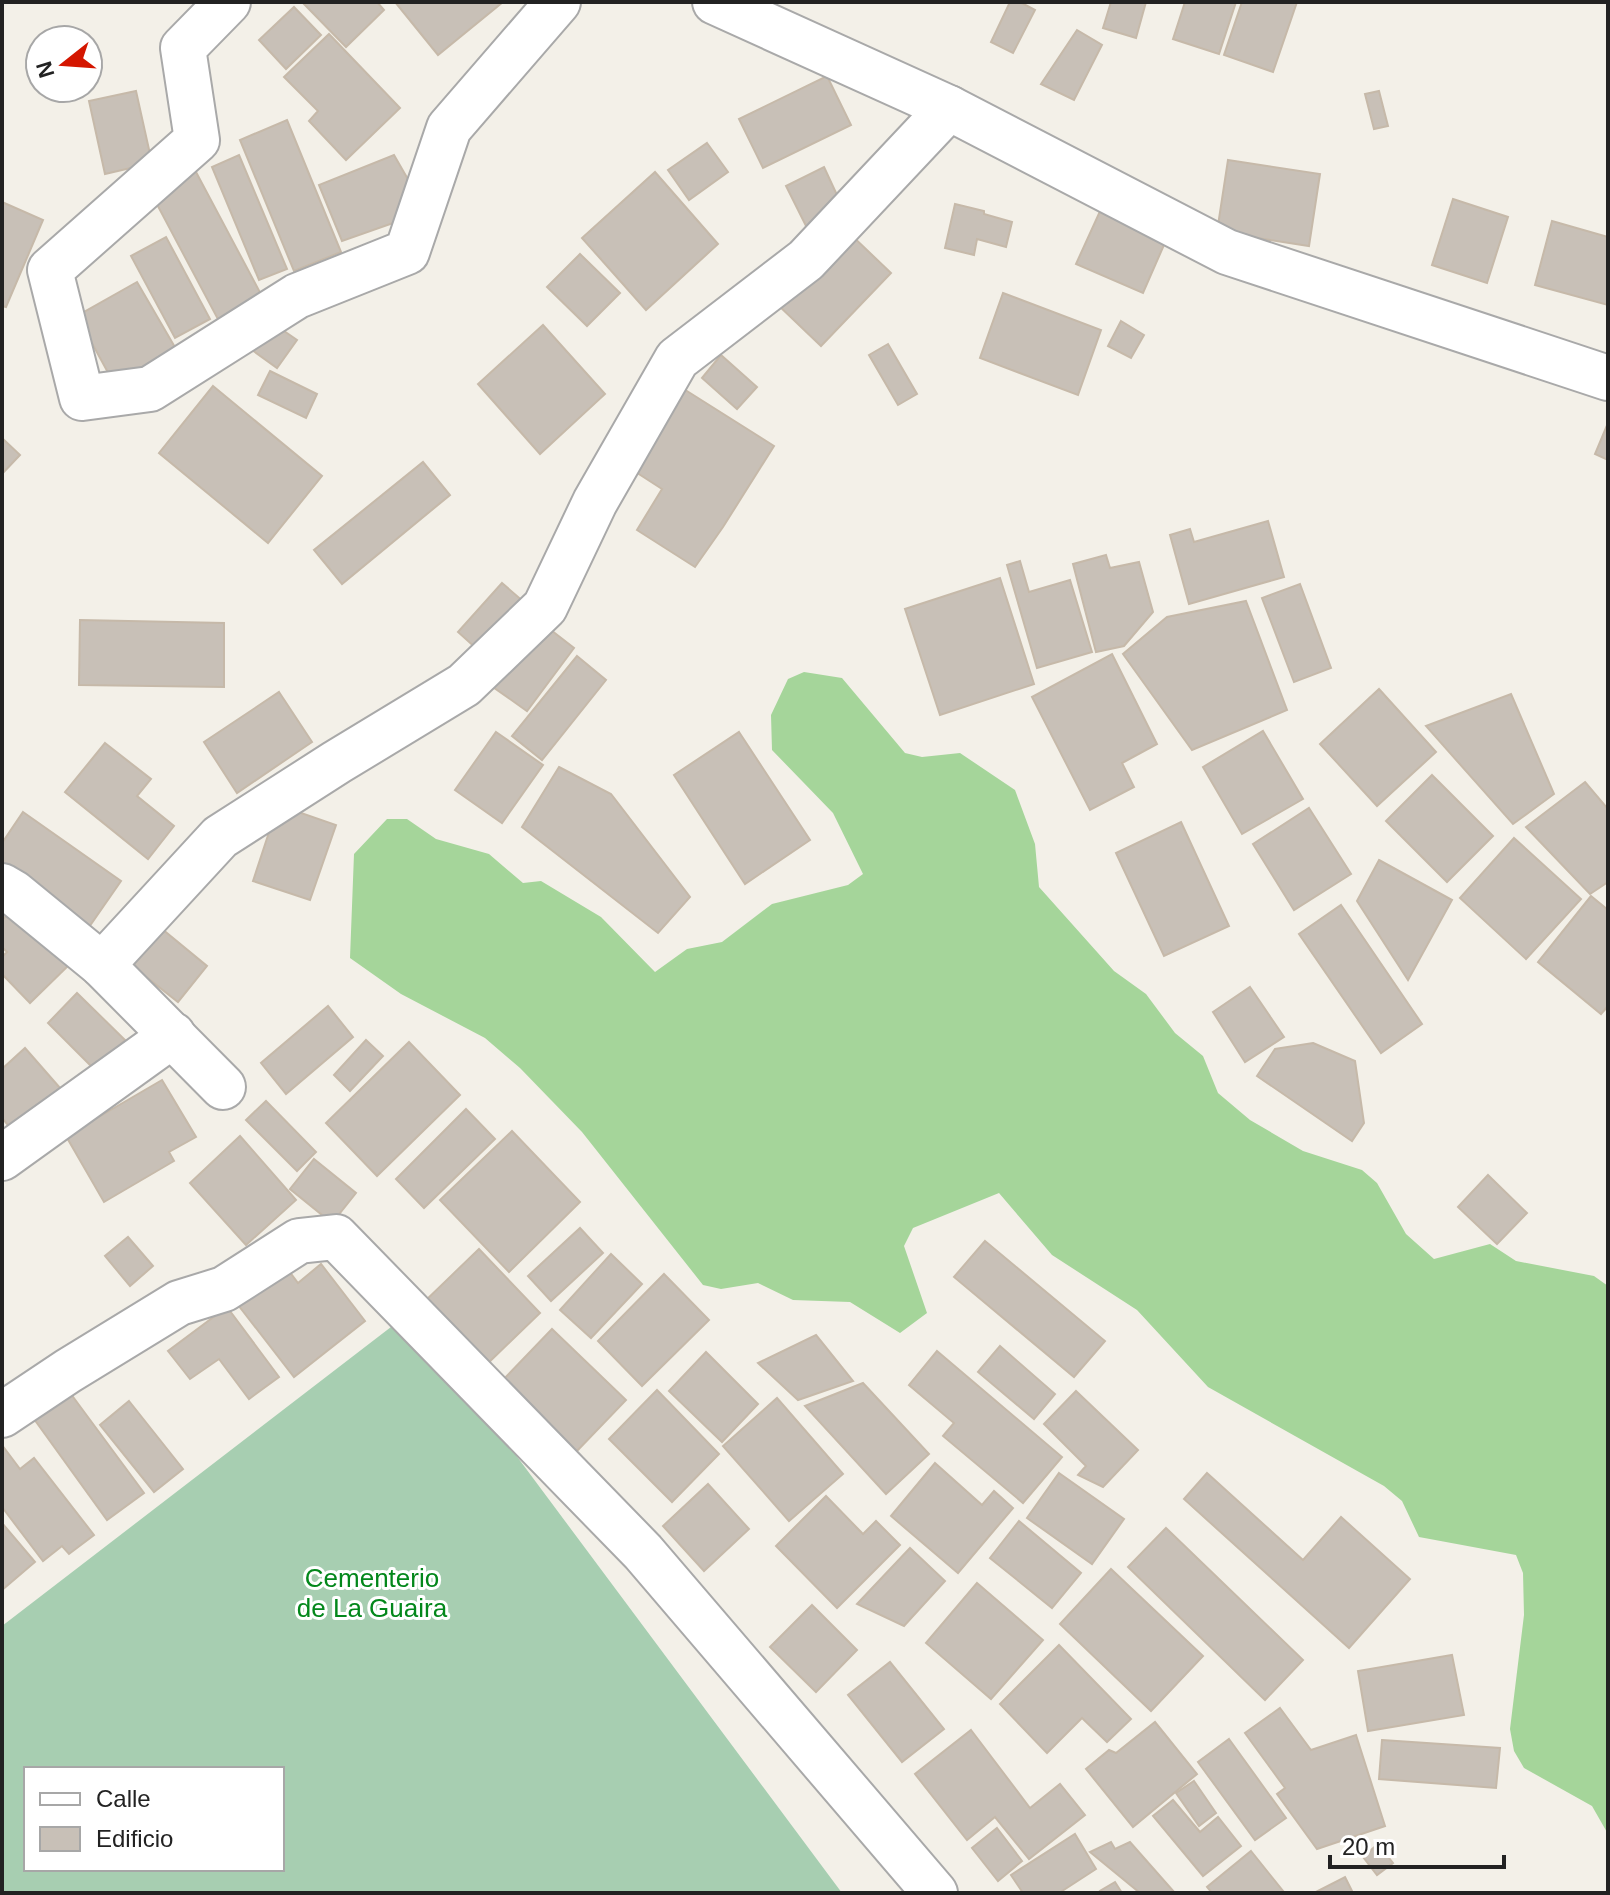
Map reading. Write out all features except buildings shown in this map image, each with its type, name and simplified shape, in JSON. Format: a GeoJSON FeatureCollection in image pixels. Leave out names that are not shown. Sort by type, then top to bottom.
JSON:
{"type":"FeatureCollection","features":[{"type":"Feature","properties":{"kind":"street"},"geometry":{"type":"LineString","coordinates":[[228,2],[183,48],[197,140],[50,270],[82,398],[150,389],[297,296],[407,252],[449,128],[558,2]]}},
{"type":"Feature","properties":{"kind":"street"},"geometry":{"type":"LineString","coordinates":[[715,2],[949,108],[1227,252],[1608,378]]}},
{"type":"Feature","properties":{"kind":"street"},"geometry":{"type":"LineString","coordinates":[[102,965],[220,837],[464,685],[545,607],[595,502],[677,359],[806,260],[949,108]]}},
{"type":"Feature","properties":{"kind":"street"},"geometry":{"type":"LineString","coordinates":[[2,886],[102,965],[223,1087]]}},
{"type":"Feature","properties":{"kind":"street"},"geometry":{"type":"LineString","coordinates":[[2,1158],[173,1035]]}},
{"type":"Feature","properties":{"kind":"street"},"geometry":{"type":"LineString","coordinates":[[2,1415],[179,1303],[224,1289],[299,1241],[336,1237],[643,1552],[935,1893]]}},
{"type":"Feature","properties":{"kind":"green space"},"geometry":{"type":"Polygon","coordinates":[[[804,672],[842,678],[905,753],[922,757],[960,753],[1015,790],[1035,844],[1039,887],[1114,971],[1146,994],[1175,1033],[1203,1056],[1218,1093],[1250,1120],[1303,1151],[1362,1170],[1377,1183],[1406,1234],[1434,1259],[1490,1244],[1516,1261],[1594,1276],[1608,1286],[1608,1834],[1592,1806],[1524,1768],[1514,1751],[1510,1729],[1524,1615],[1523,1573],[1516,1555],[1419,1537],[1402,1501],[1384,1486],[1208,1387],[1137,1310],[1052,1255],[999,1193],[913,1228],[904,1246],[927,1313],[900,1333],[850,1302],[793,1300],[758,1283],[721,1289],[703,1285],[582,1132],[520,1068],[485,1038],[401,994],[350,958],[354,854],[387,819],[407,819],[436,839],[489,854],[523,883],[541,881],[601,917],[655,972],[687,949],[722,942],[772,904],[848,885],[863,874],[833,813],[772,750],[771,715],[788,679],[804,672]]]}},
{"type":"Feature","properties":{"kind":"green space","name":"Cementerio de La Guaira"},"geometry":{"type":"Polygon","coordinates":[[[404,1317],[451,1368],[842,1893],[2,1893],[2,1626],[404,1317]]]}}]}
